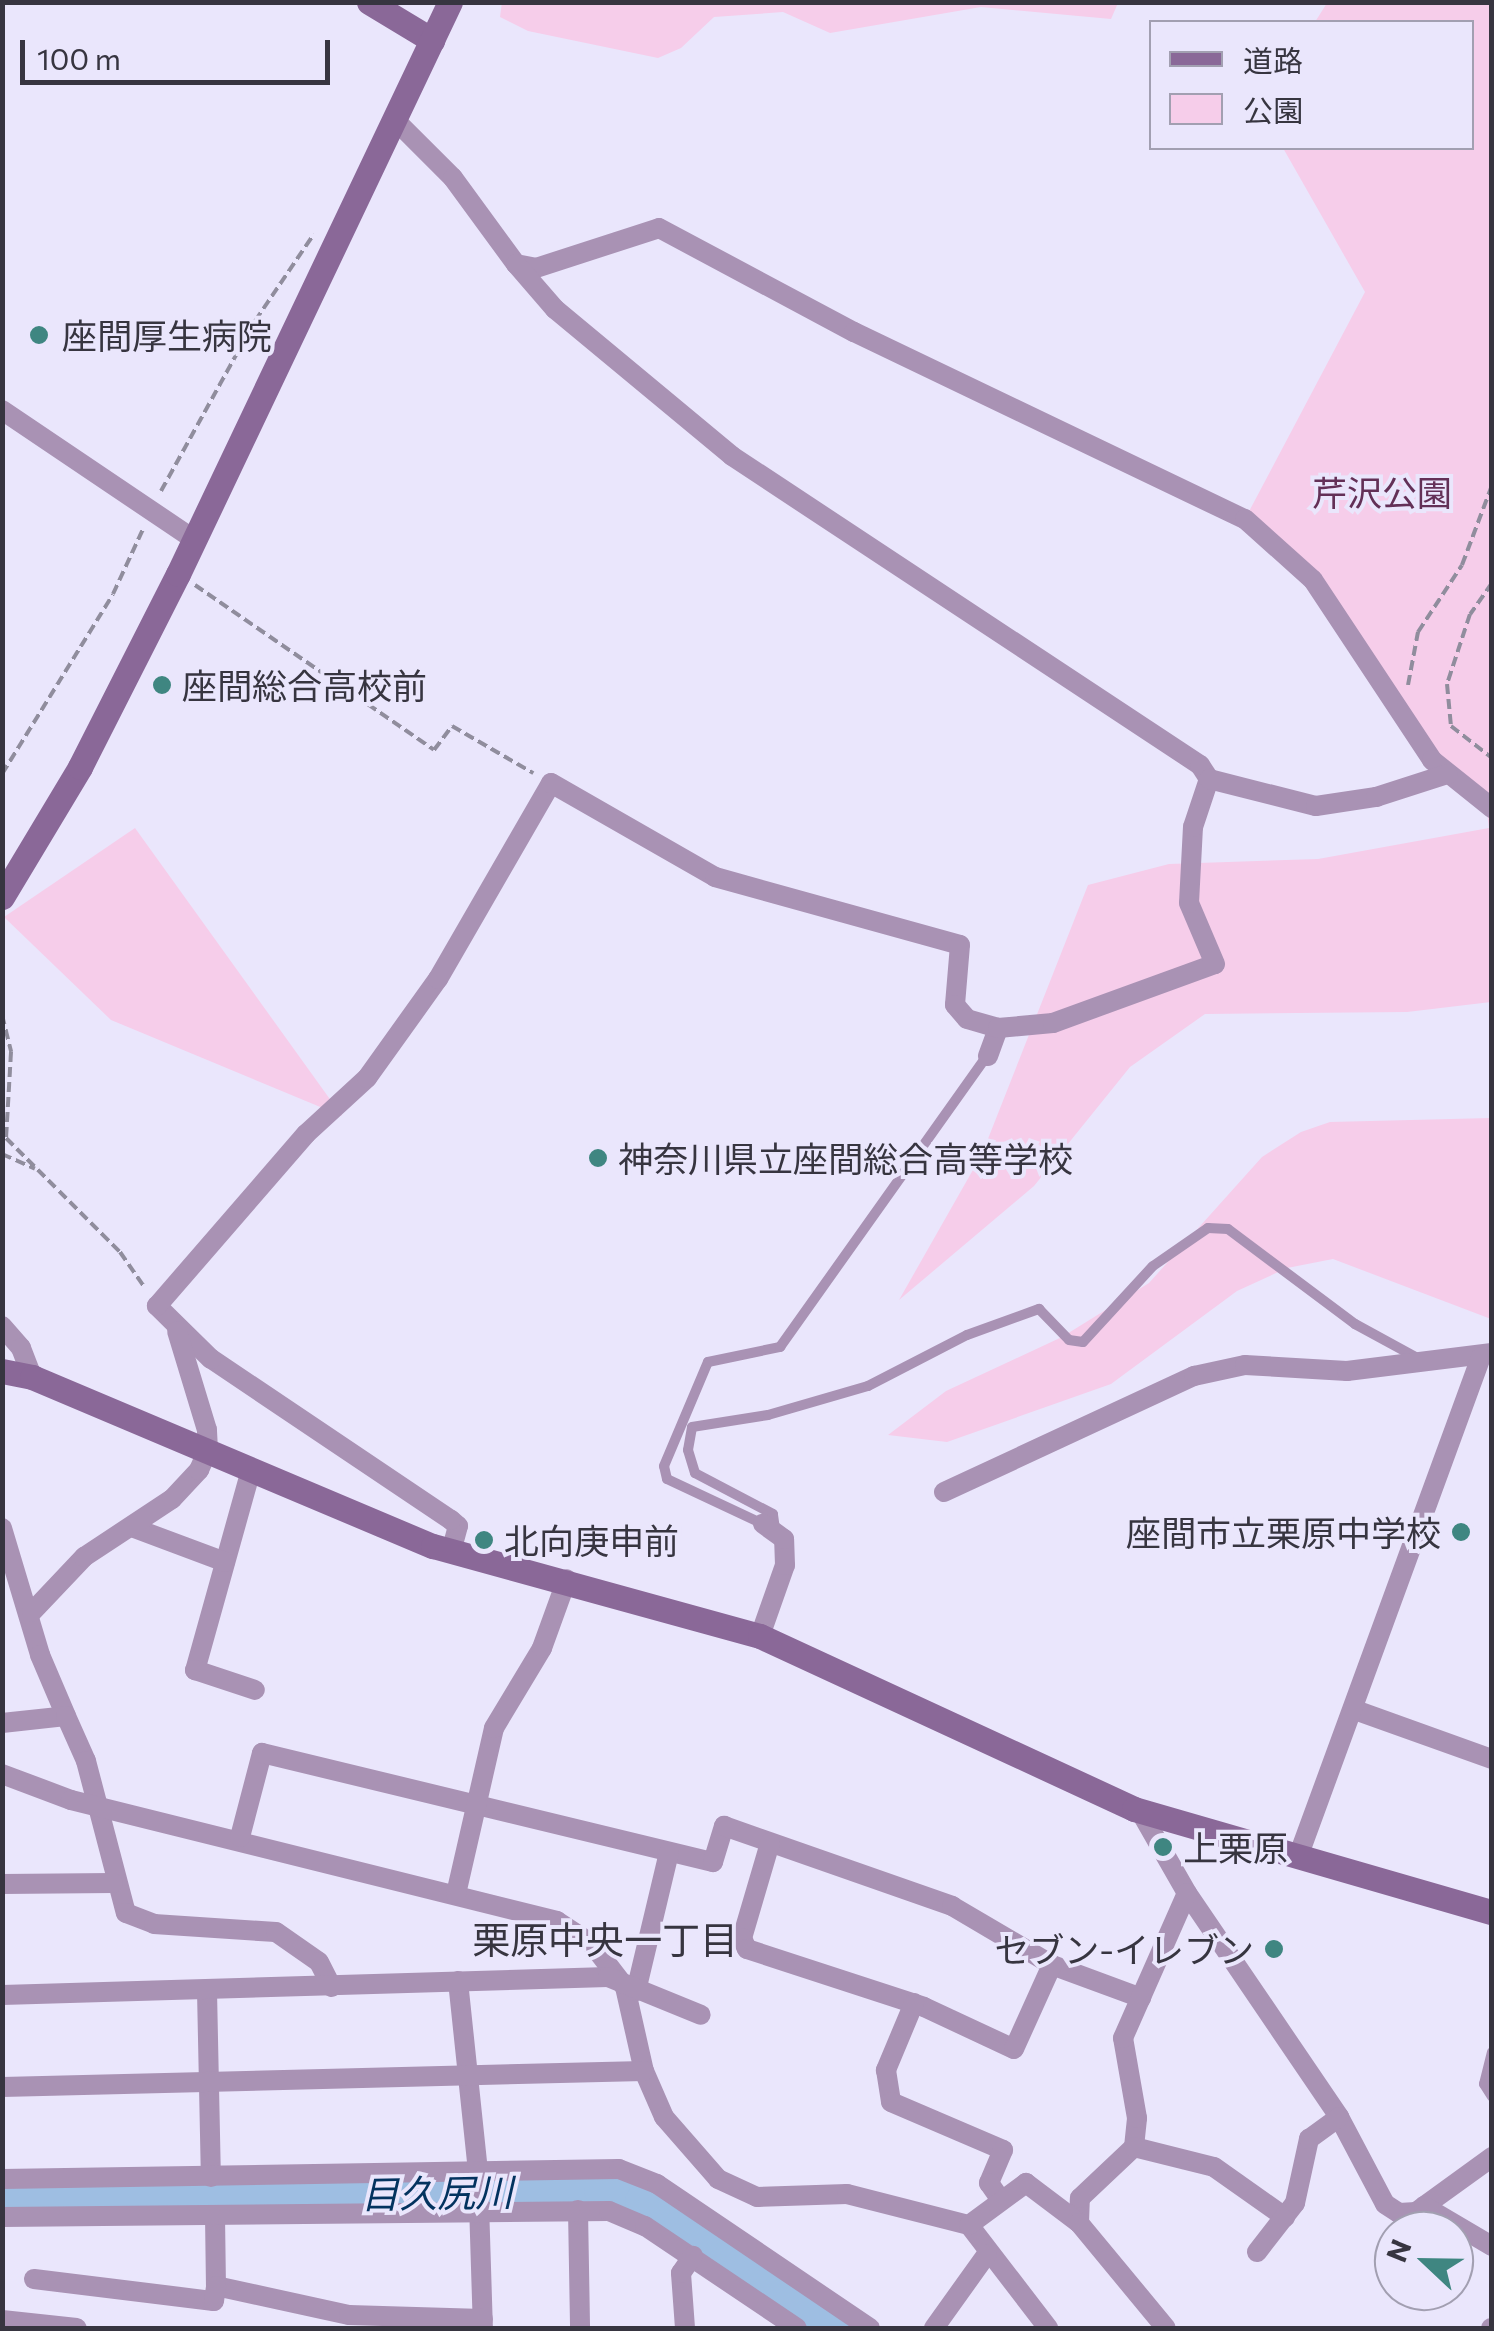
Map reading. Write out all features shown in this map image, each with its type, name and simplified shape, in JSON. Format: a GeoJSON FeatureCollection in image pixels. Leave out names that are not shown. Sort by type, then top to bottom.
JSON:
{"type":"FeatureCollection","features":[{"type":"Feature","properties":{"kind":"street"},"geometry":{"type":"LineString","coordinates":[[369,2],[432,40]]}},
{"type":"Feature","properties":{"kind":"street"},"geometry":{"type":"LineString","coordinates":[[6,892],[80,767],[195,540],[450,2]]}},
{"type":"Feature","properties":{"kind":"street"},"geometry":{"type":"LineString","coordinates":[[394,119],[452,178],[555,309],[732,456],[1200,766],[1208,779],[1316,806],[1376,797],[1447,774]]}},
{"type":"Feature","properties":{"kind":"street"},"geometry":{"type":"LineString","coordinates":[[516,264],[536,268],[659,228],[854,332],[1202,495],[1283,547],[1341,617],[1402,714],[1447,774],[1492,808]]}},
{"type":"Feature","properties":{"kind":"street"},"geometry":{"type":"LineString","coordinates":[[2,410],[195,540]]}},
{"type":"Feature","properties":{"kind":"street"},"geometry":{"type":"LineString","coordinates":[[451,1552],[458,1526],[451,1520],[396,1488],[176,1329],[157,1306],[306,1134],[367,1078],[438,979],[551,783],[715,878],[960,945],[955,1006],[967,1019],[998,1028],[1053,1023],[1215,964],[1189,903],[1193,827],[1208,779]]}},
{"type":"Feature","properties":{"kind":"street"},"geometry":{"type":"LineString","coordinates":[[988,1056],[998,1028]]}},
{"type":"Feature","properties":{"kind":"street"},"geometry":{"type":"LineString","coordinates":[[2,1326],[22,1348],[32,1376]]}},
{"type":"Feature","properties":{"kind":"street"},"geometry":{"type":"LineString","coordinates":[[176,1329],[208,1450]]}},
{"type":"Feature","properties":{"kind":"street"},"geometry":{"type":"LineString","coordinates":[[944,1492],[1194,1376],[1245,1365],[1347,1371],[1486,1355],[1298,1858]]}},
{"type":"Feature","properties":{"kind":"street"},"geometry":{"type":"LineString","coordinates":[[2,1371],[32,1376],[451,1552],[567,1579],[760,1636],[1140,1811],[1492,1912]]}},
{"type":"Feature","properties":{"kind":"street"},"geometry":{"type":"LineString","coordinates":[[32,1612],[84,1558],[172,1500],[208,1450]]}},
{"type":"Feature","properties":{"kind":"street"},"geometry":{"type":"LineString","coordinates":[[251,1470],[196,1670],[254,1690]]}},
{"type":"Feature","properties":{"kind":"street"},"geometry":{"type":"LineString","coordinates":[[760,1636],[785,1565],[784,1539],[769,1526]]}},
{"type":"Feature","properties":{"kind":"street"},"geometry":{"type":"LineString","coordinates":[[2,1528],[11,1576],[32,1612],[40,1655],[99,1806],[113,1883],[126,1913],[140,1921],[276,1932],[318,1962],[332,1986]]}},
{"type":"Feature","properties":{"kind":"street"},"geometry":{"type":"LineString","coordinates":[[134,1528],[225,1562]]}},
{"type":"Feature","properties":{"kind":"street"},"geometry":{"type":"LineString","coordinates":[[456,1894],[494,1728],[542,1648],[567,1579]]}},
{"type":"Feature","properties":{"kind":"street"},"geometry":{"type":"LineString","coordinates":[[1355,1710],[1492,1759]]}},
{"type":"Feature","properties":{"kind":"street"},"geometry":{"type":"LineString","coordinates":[[2,1722],[66,1716]]}},
{"type":"Feature","properties":{"kind":"street"},"geometry":{"type":"LineString","coordinates":[[240,1837],[262,1753],[713,1862],[724,1826],[952,1906],[1052,1965],[1141,1998]]}},
{"type":"Feature","properties":{"kind":"street"},"geometry":{"type":"LineString","coordinates":[[2,1774],[99,1806],[240,1837],[288,1856],[557,1921],[592,1944],[630,1989]]}},
{"type":"Feature","properties":{"kind":"street"},"geometry":{"type":"LineString","coordinates":[[1140,1811],[1187,1893],[1339,2117],[1385,2204],[1400,2213],[1424,2206],[1492,2158]]}},
{"type":"Feature","properties":{"kind":"street"},"geometry":{"type":"LineString","coordinates":[[770,1843],[742,1938],[747,1948],[914,2003],[1014,2049],[1052,1965]]}},
{"type":"Feature","properties":{"kind":"street"},"geometry":{"type":"LineString","coordinates":[[669,1852],[630,1989],[644,2071],[681,2143],[718,2178],[757,2197],[847,2194],[970,2225],[987,2254],[1048,2328]]}},
{"type":"Feature","properties":{"kind":"street"},"geometry":{"type":"LineString","coordinates":[[2,1884],[113,1883]]}},
{"type":"Feature","properties":{"kind":"street"},"geometry":{"type":"LineString","coordinates":[[1079,2223],[1080,2198],[1134,2147],[1136,2118],[1124,2038],[1187,1893]]}},
{"type":"Feature","properties":{"kind":"street"},"geometry":{"type":"LineString","coordinates":[[2,1994],[608,1977],[702,2015]]}},
{"type":"Feature","properties":{"kind":"street"},"geometry":{"type":"LineString","coordinates":[[216,2286],[349,2315],[483,2324],[478,2174],[458,1981]]}},
{"type":"Feature","properties":{"kind":"street"},"geometry":{"type":"LineString","coordinates":[[207,1990],[211,2177]]}},
{"type":"Feature","properties":{"kind":"street"},"geometry":{"type":"LineString","coordinates":[[914,2003],[886,2070],[891,2102],[1003,2150],[989,2183],[1001,2200]]}},
{"type":"Feature","properties":{"kind":"street"},"geometry":{"type":"LineString","coordinates":[[2,2086],[209,2085],[644,2071]]}},
{"type":"Feature","properties":{"kind":"street"},"geometry":{"type":"LineString","coordinates":[[1258,2252],[1295,2202],[1309,2139],[1339,2117]]}},
{"type":"Feature","properties":{"kind":"street"},"geometry":{"type":"LineString","coordinates":[[1134,2147],[1214,2167],[1284,2216]]}},
{"type":"Feature","properties":{"kind":"street"},"geometry":{"type":"LineString","coordinates":[[2,2179],[619,2170],[657,2184],[870,2328]]}},
{"type":"Feature","properties":{"kind":"street"},"geometry":{"type":"LineString","coordinates":[[697,2211],[718,2178]]}},
{"type":"Feature","properties":{"kind":"street"},"geometry":{"type":"LineString","coordinates":[[970,2225],[1026,2183],[1079,2223],[1166,2328]]}},
{"type":"Feature","properties":{"kind":"street"},"geometry":{"type":"LineString","coordinates":[[1424,2206],[1492,2246]]}},
{"type":"Feature","properties":{"kind":"street"},"geometry":{"type":"LineString","coordinates":[[2,2217],[214,2216],[479,2207],[578,2210],[626,2218],[693,2256],[797,2328]]}},
{"type":"Feature","properties":{"kind":"street"},"geometry":{"type":"LineString","coordinates":[[578,2210],[580,2328]]}},
{"type":"Feature","properties":{"kind":"street"},"geometry":{"type":"LineString","coordinates":[[34,2279],[214,2300],[214,2216]]}},
{"type":"Feature","properties":{"kind":"street"},"geometry":{"type":"LineString","coordinates":[[934,2328],[987,2254]]}},
{"type":"Feature","properties":{"kind":"street"},"geometry":{"type":"LineString","coordinates":[[685,2328],[681,2273],[693,2256]]}},
{"type":"Feature","properties":{"kind":"street"},"geometry":{"type":"LineString","coordinates":[[2,2320],[29,2327],[77,2328]]}},
{"type":"Feature","properties":{"kind":"lane"},"geometry":{"type":"LineString","coordinates":[[988,1056],[780,1347],[708,1362],[664,1466],[667,1479],[769,1526],[773,1514],[695,1473],[687,1440],[692,1428],[768,1415],[868,1386],[967,1335],[1039,1308],[1068,1340],[1083,1342],[1153,1266],[1208,1228],[1228,1229],[1354,1324],[1426,1362]]}},
{"type":"Feature","properties":{"kind":"lane"},"geometry":{"type":"LineString","coordinates":[[1492,2052],[1484,2084],[1492,2097]]}},
{"type":"Feature","properties":{"kind":"path"},"geometry":{"type":"LineString","coordinates":[[1402,714],[1418,632],[1462,565],[1492,485]]}},
{"type":"Feature","properties":{"kind":"path"},"geometry":{"type":"LineString","coordinates":[[178,574],[434,750],[452,726],[551,783]]}},
{"type":"Feature","properties":{"kind":"path"},"geometry":{"type":"LineString","coordinates":[[1492,583],[1470,614],[1447,684],[1451,726],[1492,758]]}},
{"type":"Feature","properties":{"kind":"path"},"geometry":{"type":"LineString","coordinates":[[2,1015],[11,1052],[6,1138],[120,1252],[157,1306]]}},
{"type":"Feature","properties":{"kind":"path"},"geometry":{"type":"LineString","coordinates":[[2,1154],[39,1170]]}},
{"type":"Feature","properties":{"kind":"green space"},"geometry":{"type":"Polygon","coordinates":[[[502,2],[1118,3],[1111,19],[981,7],[830,33],[783,12],[714,17],[681,48],[658,58],[528,31],[500,17],[502,2]]]}},
{"type":"Feature","properties":{"kind":"green space","name":"芹沢公園"},"geometry":{"type":"Polygon","coordinates":[[[1327,3],[1491,3],[1491,1002],[1407,1012],[1205,1014],[1130,1067],[1034,1186],[899,1300],[982,1154],[1088,885],[1169,864],[1318,859],[1489,828],[1486,805],[1467,794],[1341,617],[1245,519],[1365,292],[1284,150],[1474,150],[1474,20],[1316,20],[1327,3]]]}},
{"type":"Feature","properties":{"kind":"green space"},"geometry":{"type":"Polygon","coordinates":[[[135,828],[342,1116],[111,1020],[4,917],[135,828]]]}},
{"type":"Feature","properties":{"kind":"green space"},"geometry":{"type":"Polygon","coordinates":[[[1491,1118],[1491,1319],[1333,1259],[1287,1268],[1237,1291],[1111,1384],[947,1442],[888,1435],[946,1391],[1062,1337],[1149,1283],[1262,1157],[1301,1132],[1330,1122],[1491,1118]]]}},
{"type":"Feature","properties":{"kind":"waterway","name":"目久尻川"},"geometry":{"type":"LineString","coordinates":[[2,2198],[603,2189],[644,2202],[831,2328]]}},
{"type":"Feature","properties":{"kind":"place","name":"座間厚生病院"},"geometry":{"type":"Point","coordinates":[39,335]}},
{"type":"Feature","properties":{"kind":"place","name":"座間総合高校前"},"geometry":{"type":"Point","coordinates":[162,685]}},
{"type":"Feature","properties":{"kind":"place","name":"神奈川県立座間総合高等学校"},"geometry":{"type":"Point","coordinates":[598,1158]}},
{"type":"Feature","properties":{"kind":"place","name":"座間市立栗原中学校"},"geometry":{"type":"Point","coordinates":[1461,1532]}},
{"type":"Feature","properties":{"kind":"place","name":"北向庚申前"},"geometry":{"type":"Point","coordinates":[484,1540]}},
{"type":"Feature","properties":{"kind":"place","name":"上栗原"},"geometry":{"type":"Point","coordinates":[1163,1847]}},
{"type":"Feature","properties":{"kind":"place","name":"セブン-イレブン"},"geometry":{"type":"Point","coordinates":[1274,1949]}},
{"type":"Feature","properties":{"kind":"district","name":"栗原中央一丁目"},"geometry":{"type":"Point","coordinates":[605,1939]}}]}
